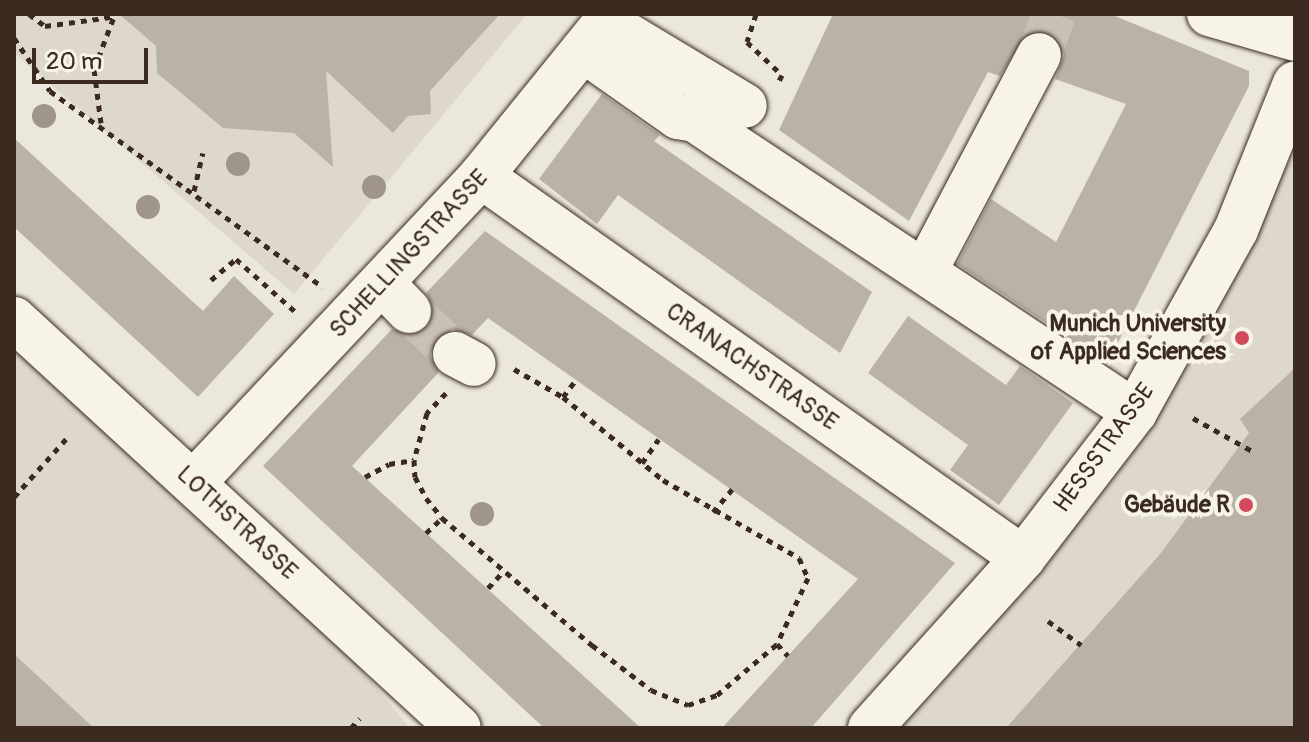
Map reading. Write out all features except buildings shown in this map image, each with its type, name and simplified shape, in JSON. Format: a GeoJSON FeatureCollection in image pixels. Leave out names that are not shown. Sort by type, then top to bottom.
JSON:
{"type":"FeatureCollection","features":[{"type":"Feature","properties":{"kind":"street"},"geometry":{"type":"LineString","coordinates":[[1209,14],[1295,39]]}},
{"type":"Feature","properties":{"kind":"street"},"geometry":{"type":"LineString","coordinates":[[600,29],[745,106]]}},
{"type":"Feature","properties":{"kind":"street"},"geometry":{"type":"LineString","coordinates":[[600,29],[678,117],[695,120],[1135,412]]}},
{"type":"Feature","properties":{"kind":"street","name":"SCHELLINGSTRASSE"},"geometry":{"type":"LineString","coordinates":[[193,483],[369,312],[600,29]]}},
{"type":"Feature","properties":{"kind":"street"},"geometry":{"type":"LineString","coordinates":[[933,256],[1039,55]]}},
{"type":"Feature","properties":{"kind":"street","name":"HESSSTRASSE"},"geometry":{"type":"LineString","coordinates":[[870,728],[1023,558],[1135,412],[1236,230],[1295,83]]}},
{"type":"Feature","properties":{"kind":"street","name":"CRANACHSTRASSE"},"geometry":{"type":"LineString","coordinates":[[481,176],[1023,558]]}},
{"type":"Feature","properties":{"kind":"street","name":"LOTHSTRASSE"},"geometry":{"type":"LineString","coordinates":[[14,319],[459,728]]}},
{"type":"Feature","properties":{"kind":"path"},"geometry":{"type":"LineString","coordinates":[[29,14],[45,26],[114,15],[94,69],[101,123]]}},
{"type":"Feature","properties":{"kind":"path"},"geometry":{"type":"LineString","coordinates":[[14,38],[50,91],[101,123],[369,312]]}},
{"type":"Feature","properties":{"kind":"path"},"geometry":{"type":"LineString","coordinates":[[194,191],[203,153]]}},
{"type":"Feature","properties":{"kind":"path"},"geometry":{"type":"LineString","coordinates":[[211,280],[236,259],[369,312]]}},
{"type":"Feature","properties":{"kind":"path"},"geometry":{"type":"LineString","coordinates":[[464,359],[505,366],[563,397],[642,463],[713,512],[764,533],[799,558],[808,578],[777,644],[717,695],[688,705],[651,690],[503,572],[442,518],[415,477],[414,460],[427,413],[464,359]]}},
{"type":"Feature","properties":{"kind":"path"},"geometry":{"type":"LineString","coordinates":[[563,397],[576,380]]}},
{"type":"Feature","properties":{"kind":"path"},"geometry":{"type":"LineString","coordinates":[[1193,418],[1252,451]]}},
{"type":"Feature","properties":{"kind":"path"},"geometry":{"type":"LineString","coordinates":[[14,497],[66,439]]}},
{"type":"Feature","properties":{"kind":"path"},"geometry":{"type":"LineString","coordinates":[[642,463],[659,439]]}},
{"type":"Feature","properties":{"kind":"path"},"geometry":{"type":"LineString","coordinates":[[365,477],[389,464],[414,460]]}},
{"type":"Feature","properties":{"kind":"path"},"geometry":{"type":"LineString","coordinates":[[713,512],[732,489]]}},
{"type":"Feature","properties":{"kind":"path"},"geometry":{"type":"LineString","coordinates":[[426,533],[442,518]]}},
{"type":"Feature","properties":{"kind":"path"},"geometry":{"type":"LineString","coordinates":[[488,588],[503,572]]}},
{"type":"Feature","properties":{"kind":"path"},"geometry":{"type":"LineString","coordinates":[[1048,621],[1081,645]]}},
{"type":"Feature","properties":{"kind":"path"},"geometry":{"type":"LineString","coordinates":[[777,644],[788,656]]}},
{"type":"Feature","properties":{"kind":"path"},"geometry":{"type":"LineString","coordinates":[[351,728],[360,718]]}},
{"type":"Feature","properties":{"kind":"shaded area"},"geometry":{"type":"Polygon","coordinates":[[[14,14],[527,14],[294,294],[14,53],[14,14]]]}},
{"type":"Feature","properties":{"kind":"shaded area","name":"Munich University of Applied Sciences"},"geometry":{"type":"Polygon","coordinates":[[[1295,125],[1295,728],[890,728],[1132,439],[1295,125]]]}},
{"type":"Feature","properties":{"kind":"shaded area"},"geometry":{"type":"Polygon","coordinates":[[[14,312],[198,474],[410,728],[14,728],[14,312]]]}},
{"type":"Feature","properties":{"kind":"tunnel"},"geometry":{"type":"LineString","coordinates":[[1039,55],[1054,14]]}},
{"type":"Feature","properties":{"kind":"tunnel"},"geometry":{"type":"LineString","coordinates":[[409,311],[455,354]]}},
{"type":"Feature","properties":{"kind":"place","name":"Munich University of Applied Sciences"},"geometry":{"type":"Point","coordinates":[1242,338]}},
{"type":"Feature","properties":{"kind":"place","name":"Gebäude R"},"geometry":{"type":"Point","coordinates":[1246,505]}}]}
